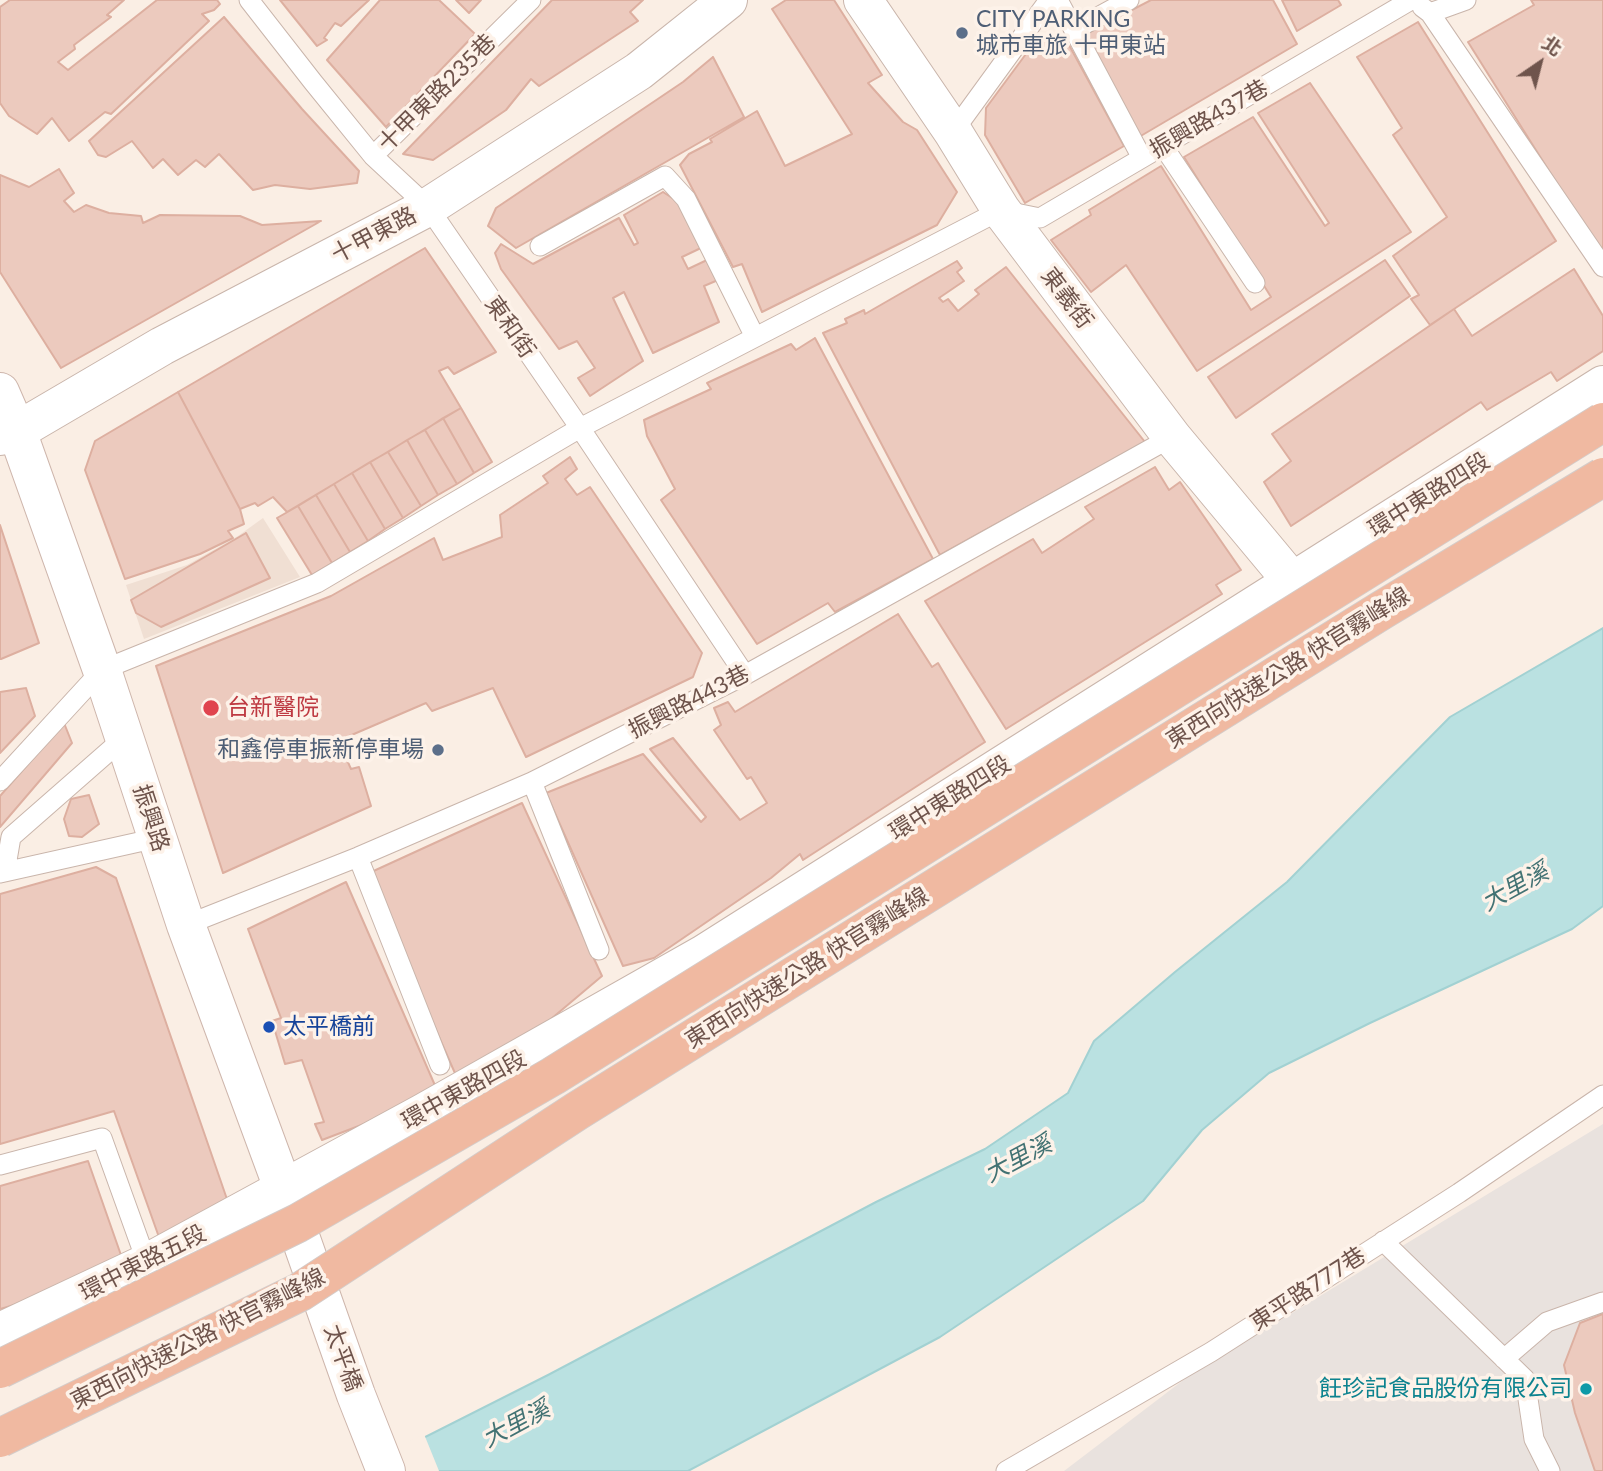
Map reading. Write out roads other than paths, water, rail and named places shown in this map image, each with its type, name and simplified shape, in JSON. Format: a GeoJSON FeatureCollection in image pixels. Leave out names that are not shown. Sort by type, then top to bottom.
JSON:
{"type":"FeatureCollection","features":[{"type":"Feature","properties":{"kind":"highway","name":"東西向快速公路 快官霧峰線"},"geometry":{"type":"LineString","coordinates":[[0,1369],[298,1223],[553,1076],[1603,422]]}},
{"type":"Feature","properties":{"kind":"highway","name":"東西向快速公路 快官霧峰線"},"geometry":{"type":"LineString","coordinates":[[0,1438],[300,1292],[577,1111],[1370,617],[1603,477]]}},
{"type":"Feature","properties":{"kind":"street","name":"十甲東路"},"geometry":{"type":"LineString","coordinates":[[8,433],[162,346],[428,207],[639,71],[728,0]]}},
{"type":"Feature","properties":{"kind":"street","name":"東義街"},"geometry":{"type":"LineString","coordinates":[[863,0],[953,132],[1002,210],[1172,437],[1293,581]]}},
{"type":"Feature","properties":{"kind":"street","name":"環中東路四段"},"geometry":{"type":"LineString","coordinates":[[283,1188],[423,1113],[704,954],[1603,384]]}},
{"type":"Feature","properties":{"kind":"street","name":"振興路"},"geometry":{"type":"LineString","coordinates":[[0,392],[8,433],[102,670],[186,925],[303,1244]]}},
{"type":"Feature","properties":{"kind":"street","name":"環中東路五段"},"geometry":{"type":"LineString","coordinates":[[0,1332],[148,1263],[283,1188]]}},
{"type":"Feature","properties":{"kind":"street","name":"太平橋"},"geometry":{"type":"LineString","coordinates":[[303,1244],[386,1471]]}},
{"type":"Feature","properties":{"kind":"lane","name":"東和街"},"geometry":{"type":"LineString","coordinates":[[249,0],[373,156],[428,207],[745,675]]}},
{"type":"Feature","properties":{"kind":"lane","name":"十甲東路235巷"},"geometry":{"type":"LineString","coordinates":[[373,156],[531,0]]}},
{"type":"Feature","properties":{"kind":"lane"},"geometry":{"type":"LineString","coordinates":[[953,132],[1049,0]]}},
{"type":"Feature","properties":{"kind":"lane"},"geometry":{"type":"LineString","coordinates":[[1058,0],[1142,158]]}},
{"type":"Feature","properties":{"kind":"lane"},"geometry":{"type":"LineString","coordinates":[[1074,30],[1129,0]]}},
{"type":"Feature","properties":{"kind":"lane","name":"振興路437巷"},"geometry":{"type":"LineString","coordinates":[[1002,210],[1040,218],[1163,146],[1419,4],[1466,0]]}},
{"type":"Feature","properties":{"kind":"lane"},"geometry":{"type":"LineString","coordinates":[[1419,4],[1603,267]]}},
{"type":"Feature","properties":{"kind":"lane"},"geometry":{"type":"LineString","coordinates":[[1163,146],[1255,283]]}},
{"type":"Feature","properties":{"kind":"lane"},"geometry":{"type":"LineString","coordinates":[[540,246],[665,176],[686,199],[755,337]]}},
{"type":"Feature","properties":{"kind":"lane"},"geometry":{"type":"LineString","coordinates":[[0,781],[102,670],[317,583],[580,428],[1002,210]]}},
{"type":"Feature","properties":{"kind":"lane","name":"振興路443巷"},"geometry":{"type":"LineString","coordinates":[[186,925],[358,858],[532,782],[745,675],[1172,437]]}},
{"type":"Feature","properties":{"kind":"lane"},"geometry":{"type":"LineString","coordinates":[[124,737],[11,837],[3,873],[157,838]]}},
{"type":"Feature","properties":{"kind":"lane"},"geometry":{"type":"LineString","coordinates":[[532,782],[599,950]]}},
{"type":"Feature","properties":{"kind":"lane"},"geometry":{"type":"LineString","coordinates":[[358,858],[440,1065]]}},
{"type":"Feature","properties":{"kind":"lane","name":"東平路777巷"},"geometry":{"type":"LineString","coordinates":[[1006,1471],[1211,1352],[1470,1186],[1603,1095]]}},
{"type":"Feature","properties":{"kind":"lane"},"geometry":{"type":"LineString","coordinates":[[0,1166],[102,1138],[148,1263]]}},
{"type":"Feature","properties":{"kind":"lane"},"geometry":{"type":"LineString","coordinates":[[1383,1241],[1525,1379],[1534,1439],[1550,1471]]}},
{"type":"Feature","properties":{"kind":"lane"},"geometry":{"type":"LineString","coordinates":[[1504,1359],[1547,1322],[1603,1302]]}},
{"type":"Feature","properties":{"kind":"water","name":"大里溪"},"geometry":{"type":"Polygon","coordinates":[[[1603,628],[1603,906],[1572,929],[1269,1073],[1202,1130],[1143,1201],[940,1337],[688,1471],[358,1471],[548,1375],[876,1202],[985,1149],[1068,1093],[1094,1041],[1287,882],[1450,717],[1603,628]]]}},
{"type":"Feature","properties":{"kind":"place","name":"CITY PARKING 城市車旅 十甲東站"},"geometry":{"type":"Point","coordinates":[962,33]}},
{"type":"Feature","properties":{"kind":"place","name":"台新醫院"},"geometry":{"type":"Point","coordinates":[211,708]}},
{"type":"Feature","properties":{"kind":"place","name":"和鑫停車振新停車場"},"geometry":{"type":"Point","coordinates":[438,750]}},
{"type":"Feature","properties":{"kind":"place","name":"太平橋前"},"geometry":{"type":"Point","coordinates":[269,1027]}},
{"type":"Feature","properties":{"kind":"place","name":"飪珍記食品股份有限公司"},"geometry":{"type":"Point","coordinates":[1586,1389]}}]}
